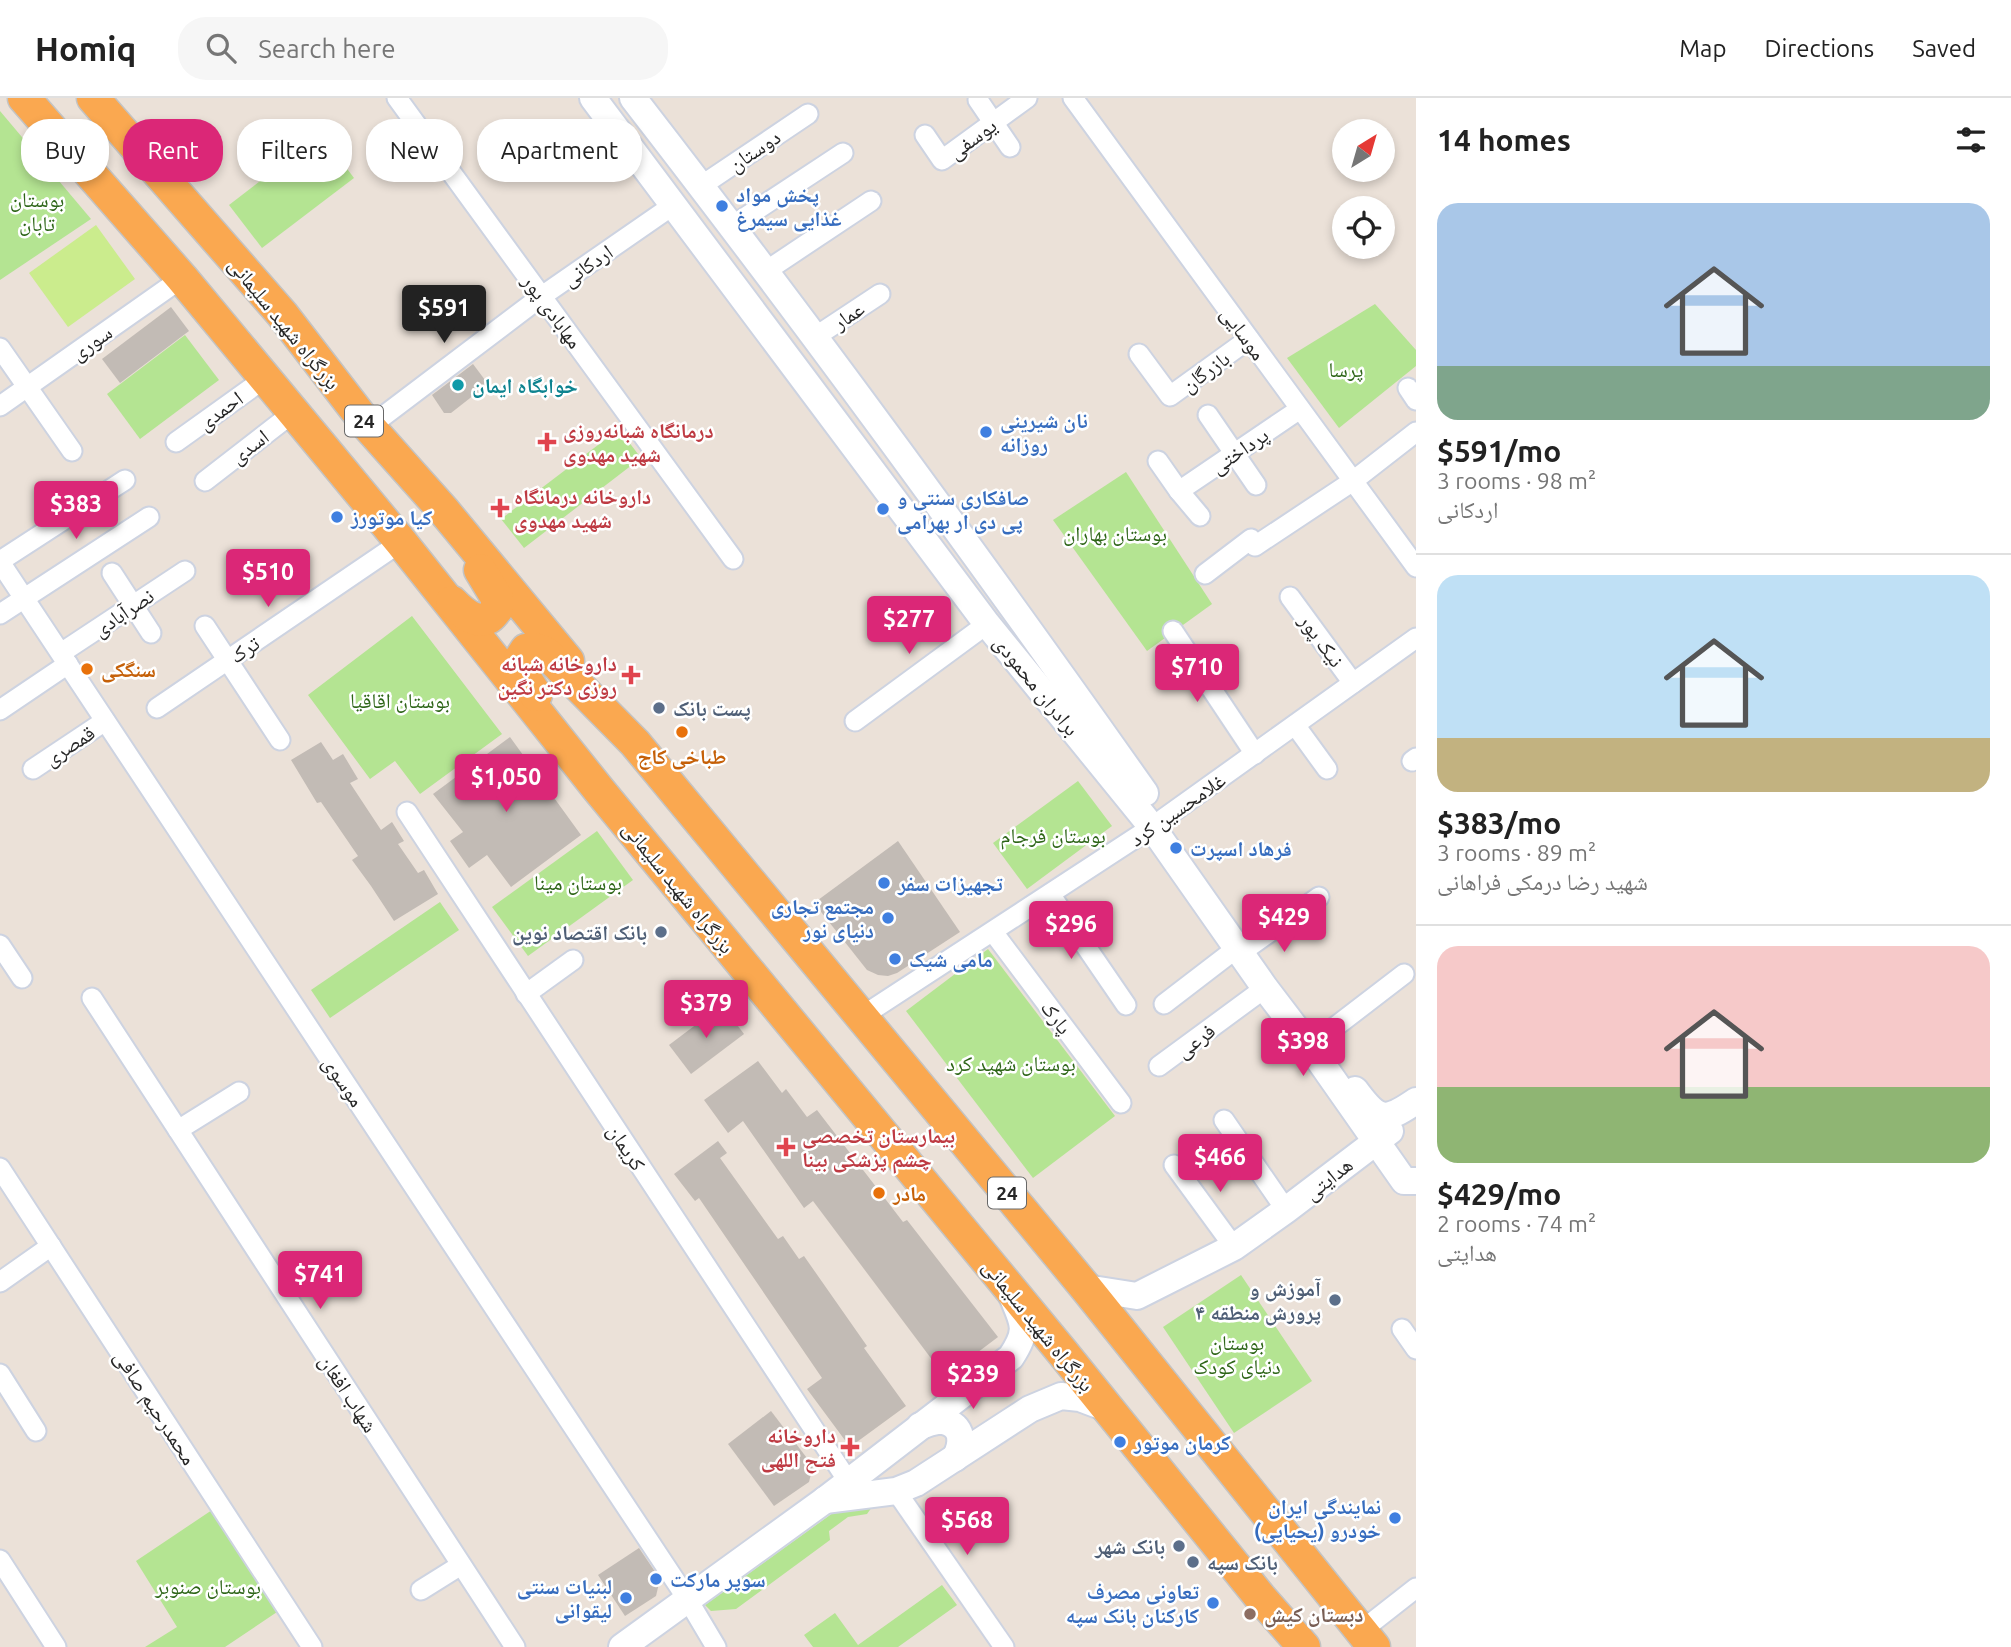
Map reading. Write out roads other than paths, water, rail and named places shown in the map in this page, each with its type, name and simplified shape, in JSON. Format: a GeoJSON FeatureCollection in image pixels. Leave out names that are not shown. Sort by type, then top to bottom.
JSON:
{"type":"FeatureCollection","features":[{"type":"Feature","properties":{"kind":"highway","name":"24"},"geometry":{"type":"LineString","coordinates":[[24,98],[183,278],[294,412]]}},
{"type":"Feature","properties":{"kind":"highway","name":"بزرگراه شهید سلیمانی"},"geometry":{"type":"LineString","coordinates":[[93,98],[282,314],[369,426],[444,511],[635,743]]}},
{"type":"Feature","properties":{"kind":"highway","name":"بزرگراه شهید سلیمانی"},"geometry":{"type":"LineString","coordinates":[[294,412],[599,790],[1109,1409],[1260,1597],[1304,1647]]}},
{"type":"Feature","properties":{"kind":"highway"},"geometry":{"type":"LineString","coordinates":[[401,542],[439,589],[463,613],[478,620],[488,618],[497,610],[497,598],[444,511]]}},
{"type":"Feature","properties":{"kind":"highway"},"geometry":{"type":"LineString","coordinates":[[599,790],[521,672],[520,659],[526,650],[535,649],[546,653],[635,743]]}},
{"type":"Feature","properties":{"kind":"highway","name":"24"},"geometry":{"type":"LineString","coordinates":[[635,743],[1086,1288],[1371,1642]]}},
{"type":"Feature","properties":{"kind":"main road","name":"برادران محمودی"},"geometry":{"type":"LineString","coordinates":[[593,98],[987,624],[1158,823]]}},
{"type":"Feature","properties":{"kind":"main road","name":"برادران محمودی"},"geometry":{"type":"LineString","coordinates":[[633,98],[766,271],[1012,605],[1158,823]]}},
{"type":"Feature","properties":{"kind":"main road"},"geometry":{"type":"LineString","coordinates":[[672,206],[701,186]]}},
{"type":"Feature","properties":{"kind":"main road"},"geometry":{"type":"LineString","coordinates":[[1158,823],[1243,947],[1318,1040],[1370,1111],[1386,1116],[1396,1114],[1416,1101]]}},
{"type":"Feature","properties":{"kind":"main road"},"geometry":{"type":"LineString","coordinates":[[1243,947],[1265,988],[1412,1187]]}},
{"type":"Feature","properties":{"kind":"main road","name":"هدایتی"},"geometry":{"type":"LineString","coordinates":[[1086,1288],[1137,1296],[1234,1247],[1416,1113]]}},
{"type":"Feature","properties":{"kind":"main road"},"geometry":{"type":"LineString","coordinates":[[622,1647],[825,1500],[1011,1357],[1022,1340],[1023,1322],[1008,1287]]}},
{"type":"Feature","properties":{"kind":"main road"},"geometry":{"type":"LineString","coordinates":[[825,1500],[896,1491],[916,1483],[1030,1409],[1061,1396],[1080,1398],[1109,1409]]}},
{"type":"Feature","properties":{"kind":"main road"},"geometry":{"type":"LineString","coordinates":[[920,1426],[943,1421],[955,1426],[961,1438],[961,1448],[955,1458]]}},
{"type":"Feature","properties":{"kind":"street","name":"مهابادی پور"},"geometry":{"type":"LineString","coordinates":[[397,98],[733,559]]}},
{"type":"Feature","properties":{"kind":"street","name":"یوسفی"},"geometry":{"type":"LineString","coordinates":[[925,135],[947,166],[993,123],[1027,98]]}},
{"type":"Feature","properties":{"kind":"street","name":"موسایی"},"geometry":{"type":"LineString","coordinates":[[1073,98],[1416,567]]}},
{"type":"Feature","properties":{"kind":"street"},"geometry":{"type":"LineString","coordinates":[[978,100],[1010,148]]}},
{"type":"Feature","properties":{"kind":"street","name":"دوستان"},"geometry":{"type":"LineString","coordinates":[[701,186],[808,114]]}},
{"type":"Feature","properties":{"kind":"street"},"geometry":{"type":"LineString","coordinates":[[732,226],[842,153]]}},
{"type":"Feature","properties":{"kind":"street"},"geometry":{"type":"LineString","coordinates":[[766,271],[871,201]]}},
{"type":"Feature","properties":{"kind":"street","name":"اردکانی"},"geometry":{"type":"LineString","coordinates":[[369,426],[542,296],[672,206]]}},
{"type":"Feature","properties":{"kind":"street","name":"سوری"},"geometry":{"type":"LineString","coordinates":[[0,406],[183,278]]}},
{"type":"Feature","properties":{"kind":"street","name":"عمار"},"geometry":{"type":"LineString","coordinates":[[815,337],[880,293]]}},
{"type":"Feature","properties":{"kind":"street","name":"بازرگان"},"geometry":{"type":"LineString","coordinates":[[1139,354],[1170,396],[1249,339]]}},
{"type":"Feature","properties":{"kind":"street"},"geometry":{"type":"LineString","coordinates":[[0,348],[72,450]]}},
{"type":"Feature","properties":{"kind":"street","name":"احمدی"},"geometry":{"type":"LineString","coordinates":[[176,442],[264,379]]}},
{"type":"Feature","properties":{"kind":"street","name":"پرداختی"},"geometry":{"type":"LineString","coordinates":[[1179,491],[1300,409]]}},
{"type":"Feature","properties":{"kind":"street","name":"اسدی"},"geometry":{"type":"LineString","coordinates":[[205,481],[294,412]]}},
{"type":"Feature","properties":{"kind":"street"},"geometry":{"type":"LineString","coordinates":[[1208,415],[1256,485]]}},
{"type":"Feature","properties":{"kind":"street"},"geometry":{"type":"LineString","coordinates":[[1205,574],[1251,539],[1255,546],[1353,481],[1416,432]]}},
{"type":"Feature","properties":{"kind":"street"},"geometry":{"type":"LineString","coordinates":[[1158,461],[1200,516]]}},
{"type":"Feature","properties":{"kind":"street"},"geometry":{"type":"LineString","coordinates":[[0,562],[125,480]]}},
{"type":"Feature","properties":{"kind":"street"},"geometry":{"type":"LineString","coordinates":[[0,614],[149,517]]}},
{"type":"Feature","properties":{"kind":"street","name":"ترک"},"geometry":{"type":"LineString","coordinates":[[157,708],[401,542]]}},
{"type":"Feature","properties":{"kind":"street","name":"موسوی"},"geometry":{"type":"LineString","coordinates":[[0,562],[688,1600],[716,1647]]}},
{"type":"Feature","properties":{"kind":"street","name":"نصرآبادی"},"geometry":{"type":"LineString","coordinates":[[0,710],[133,606],[185,571]]}},
{"type":"Feature","properties":{"kind":"street"},"geometry":{"type":"LineString","coordinates":[[112,573],[151,633]]}},
{"type":"Feature","properties":{"kind":"street","name":"نیک پور"},"geometry":{"type":"LineString","coordinates":[[1290,597],[1353,683]]}},
{"type":"Feature","properties":{"kind":"street"},"geometry":{"type":"LineString","coordinates":[[855,721],[987,624]]}},
{"type":"Feature","properties":{"kind":"street"},"geometry":{"type":"LineString","coordinates":[[205,626],[280,740]]}},
{"type":"Feature","properties":{"kind":"street"},"geometry":{"type":"LineString","coordinates":[[1173,631],[1255,754]]}},
{"type":"Feature","properties":{"kind":"street","name":"غلامحسین کرد"},"geometry":{"type":"LineString","coordinates":[[861,1017],[1158,823],[1416,638]]}},
{"type":"Feature","properties":{"kind":"street","name":"قمصری"},"geometry":{"type":"LineString","coordinates":[[33,769],[105,721]]}},
{"type":"Feature","properties":{"kind":"street"},"geometry":{"type":"LineString","coordinates":[[1294,725],[1327,769]]}},
{"type":"Feature","properties":{"kind":"street","name":"کریمان"},"geometry":{"type":"LineString","coordinates":[[407,812],[848,1481]]}},
{"type":"Feature","properties":{"kind":"street"},"geometry":{"type":"LineString","coordinates":[[1050,894],[1126,1005]]}},
{"type":"Feature","properties":{"kind":"street"},"geometry":{"type":"LineString","coordinates":[[1164,1004],[1319,897]]}},
{"type":"Feature","properties":{"kind":"street","name":"پارک"},"geometry":{"type":"LineString","coordinates":[[993,932],[1121,1103]]}},
{"type":"Feature","properties":{"kind":"street"},"geometry":{"type":"LineString","coordinates":[[0,945],[22,978]]}},
{"type":"Feature","properties":{"kind":"street"},"geometry":{"type":"LineString","coordinates":[[526,994],[573,960]]}},
{"type":"Feature","properties":{"kind":"street"},"geometry":{"type":"LineString","coordinates":[[1318,1040],[1404,974]]}},
{"type":"Feature","properties":{"kind":"street","name":"فرعی"},"geometry":{"type":"LineString","coordinates":[[1159,1066],[1265,988]]}},
{"type":"Feature","properties":{"kind":"street","name":"شهاب افغان"},"geometry":{"type":"LineString","coordinates":[[92,998],[515,1647]]}},
{"type":"Feature","properties":{"kind":"street"},"geometry":{"type":"LineString","coordinates":[[178,1130],[239,1092]]}},
{"type":"Feature","properties":{"kind":"street"},"geometry":{"type":"LineString","coordinates":[[1224,1121],[1286,1210]]}},
{"type":"Feature","properties":{"kind":"street"},"geometry":{"type":"LineString","coordinates":[[1174,1165],[1234,1247]]}},
{"type":"Feature","properties":{"kind":"street","name":"محمدرحیم صافی"},"geometry":{"type":"LineString","coordinates":[[0,1168],[312,1647]]}},
{"type":"Feature","properties":{"kind":"street"},"geometry":{"type":"LineString","coordinates":[[0,1282],[51,1246]]}},
{"type":"Feature","properties":{"kind":"street"},"geometry":{"type":"LineString","coordinates":[[1402,1329],[1415,1347]]}},
{"type":"Feature","properties":{"kind":"street"},"geometry":{"type":"LineString","coordinates":[[0,1374],[36,1431]]}},
{"type":"Feature","properties":{"kind":"street"},"geometry":{"type":"LineString","coordinates":[[896,1491],[1004,1647]]}},
{"type":"Feature","properties":{"kind":"street"},"geometry":{"type":"LineString","coordinates":[[0,1560],[55,1647]]}},
{"type":"Feature","properties":{"kind":"street"},"geometry":{"type":"LineString","coordinates":[[421,1590],[461,1565]]}},
{"type":"Feature","properties":{"kind":"street"},"geometry":{"type":"LineString","coordinates":[[1371,1642],[1416,1588]]}},
{"type":"Feature","properties":{"kind":"place","name":"پخش مواد غذایی سیمرغ"},"geometry":{"type":"Point","coordinates":[722,206]}},
{"type":"Feature","properties":{"kind":"place","name":"خوابگاه ایمان"},"geometry":{"type":"Point","coordinates":[458,385]}},
{"type":"Feature","properties":{"kind":"place","name":"نان شیرینی روزانه"},"geometry":{"type":"Point","coordinates":[986,432]}},
{"type":"Feature","properties":{"kind":"place","name":"درمانگاه شبانه‌روزی شهید مهدوی"},"geometry":{"type":"Point","coordinates":[547,442]}},
{"type":"Feature","properties":{"kind":"place","name":"داروخانه درمانگاه شهید مهدوی"},"geometry":{"type":"Point","coordinates":[500,508]}},
{"type":"Feature","properties":{"kind":"place","name":"صافکاری سنتی و پی دی ار بهرامی"},"geometry":{"type":"Point","coordinates":[883,509]}},
{"type":"Feature","properties":{"kind":"place","name":"کیا موتورز"},"geometry":{"type":"Point","coordinates":[337,517]}},
{"type":"Feature","properties":{"kind":"place","name":"سنگکی"},"geometry":{"type":"Point","coordinates":[87,669]}},
{"type":"Feature","properties":{"kind":"place","name":"داروخانه شبانه روزی دکتر نگین"},"geometry":{"type":"Point","coordinates":[631,675]}},
{"type":"Feature","properties":{"kind":"place","name":"پست بانک"},"geometry":{"type":"Point","coordinates":[659,708]}},
{"type":"Feature","properties":{"kind":"place","name":"طباخی کاج"},"geometry":{"type":"Point","coordinates":[682,732]}},
{"type":"Feature","properties":{"kind":"place","name":"فرهاد اسپرت"},"geometry":{"type":"Point","coordinates":[1176,848]}},
{"type":"Feature","properties":{"kind":"place","name":"تجهیزات سفر"},"geometry":{"type":"Point","coordinates":[884,883]}},
{"type":"Feature","properties":{"kind":"place","name":"مجتمع تجاری دنیای نور"},"geometry":{"type":"Point","coordinates":[888,918]}},
{"type":"Feature","properties":{"kind":"place","name":"بانک اقتصاد نوین"},"geometry":{"type":"Point","coordinates":[661,932]}},
{"type":"Feature","properties":{"kind":"place","name":"مامی شیک"},"geometry":{"type":"Point","coordinates":[895,959]}},
{"type":"Feature","properties":{"kind":"place","name":"بیمارستان تخصصی چشم پزشکی بینا"},"geometry":{"type":"Point","coordinates":[786,1147]}},
{"type":"Feature","properties":{"kind":"place","name":"مادر"},"geometry":{"type":"Point","coordinates":[879,1193]}},
{"type":"Feature","properties":{"kind":"place","name":"آموزش و پرورش منطقه ۴"},"geometry":{"type":"Point","coordinates":[1335,1300]}},
{"type":"Feature","properties":{"kind":"place","name":"کرمان موتور"},"geometry":{"type":"Point","coordinates":[1120,1442]}},
{"type":"Feature","properties":{"kind":"place","name":"داروخانه فتح اللهی"},"geometry":{"type":"Point","coordinates":[850,1447]}},
{"type":"Feature","properties":{"kind":"place","name":"نمایندگی ایران خودرو (یحیایی)"},"geometry":{"type":"Point","coordinates":[1395,1518]}},
{"type":"Feature","properties":{"kind":"place","name":"بانک شهر"},"geometry":{"type":"Point","coordinates":[1179,1546]}},
{"type":"Feature","properties":{"kind":"place","name":"بانک سپه"},"geometry":{"type":"Point","coordinates":[1193,1562]}},
{"type":"Feature","properties":{"kind":"place","name":"سوپر مارکت"},"geometry":{"type":"Point","coordinates":[656,1579]}},
{"type":"Feature","properties":{"kind":"place","name":"لبنیات سنتی لیقوانی"},"geometry":{"type":"Point","coordinates":[626,1598]}},
{"type":"Feature","properties":{"kind":"place","name":"تعاونی مصرف کارکنان بانک سپه"},"geometry":{"type":"Point","coordinates":[1213,1603]}},
{"type":"Feature","properties":{"kind":"place","name":"دبستان کیش"},"geometry":{"type":"Point","coordinates":[1250,1614]}},
{"type":"Feature","properties":{"kind":"park label","name":"بوستان تابان"},"geometry":{"type":"Point","coordinates":[37,211]}},
{"type":"Feature","properties":{"kind":"park label","name":"پرسا"},"geometry":{"type":"Point","coordinates":[1346,369]}},
{"type":"Feature","properties":{"kind":"park label","name":"بوستان بهاران"},"geometry":{"type":"Point","coordinates":[1115,533]}},
{"type":"Feature","properties":{"kind":"park label","name":"بوستان اقاقیا"},"geometry":{"type":"Point","coordinates":[400,700]}},
{"type":"Feature","properties":{"kind":"park label","name":"بوستان فرجام"},"geometry":{"type":"Point","coordinates":[1053,835]}},
{"type":"Feature","properties":{"kind":"park label","name":"بوستان مینا"},"geometry":{"type":"Point","coordinates":[578,882]}},
{"type":"Feature","properties":{"kind":"park label","name":"بوستان شهید کرد"},"geometry":{"type":"Point","coordinates":[1011,1063]}},
{"type":"Feature","properties":{"kind":"park label","name":"بوستان دنیای کودک"},"geometry":{"type":"Point","coordinates":[1237,1354]}},
{"type":"Feature","properties":{"kind":"park label","name":"بوستان صنوبر"},"geometry":{"type":"Point","coordinates":[208,1586]}}]}
